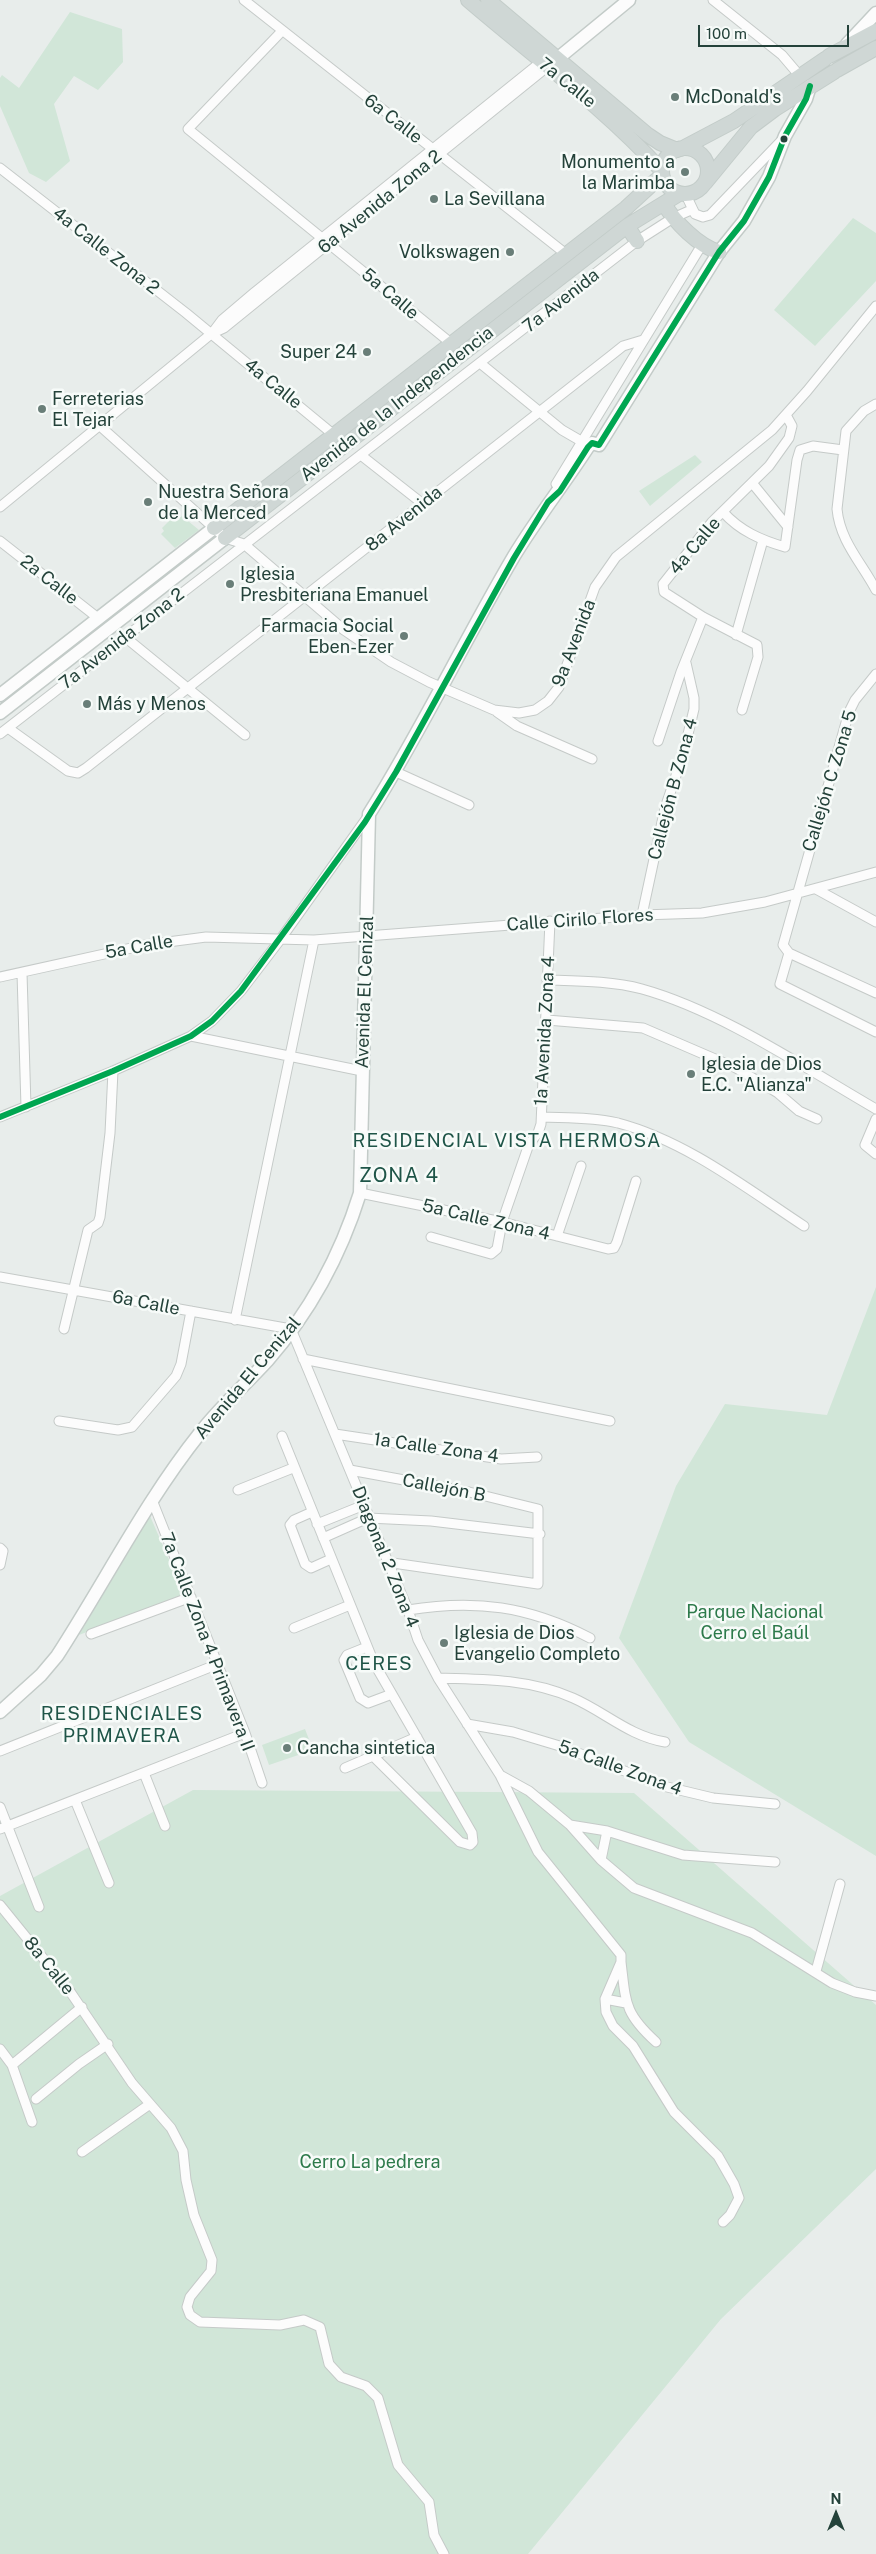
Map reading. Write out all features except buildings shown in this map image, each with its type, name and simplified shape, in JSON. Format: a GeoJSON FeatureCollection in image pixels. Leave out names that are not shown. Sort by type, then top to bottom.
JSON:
{"type":"FeatureCollection","features":[{"type":"Feature","properties":{"kind":"main road","name":"7a Calle"},"geometry":{"type":"LineString","coordinates":[[468,0],[648,135],[660,143],[679,149]]}},
{"type":"Feature","properties":{"kind":"main road","name":"7a Calle"},"geometry":{"type":"LineString","coordinates":[[488,0],[616,124],[658,177]]}},
{"type":"Feature","properties":{"kind":"main road"},"geometry":{"type":"LineString","coordinates":[[876,31],[827,57],[728,125],[679,149],[665,159],[658,177],[668,188],[683,194],[698,190],[751,127],[810,86],[876,48]]}},
{"type":"Feature","properties":{"kind":"main road"},"geometry":{"type":"LineString","coordinates":[[679,149],[691,149],[704,158],[708,172],[706,182]]}},
{"type":"Feature","properties":{"kind":"main road","name":"Avenida de la Independencia"},"geometry":{"type":"LineString","coordinates":[[220,533],[334,435],[566,254],[658,177]]}},
{"type":"Feature","properties":{"kind":"main road","name":"Avenida de la Independencia"},"geometry":{"type":"LineString","coordinates":[[220,533],[627,226],[683,194]]}},
{"type":"Feature","properties":{"kind":"main road"},"geometry":{"type":"LineString","coordinates":[[664,204],[673,218],[703,243],[719,252]]}},
{"type":"Feature","properties":{"kind":"main road"},"geometry":{"type":"LineString","coordinates":[[627,226],[637,241]]}},
{"type":"Feature","properties":{"kind":"street","name":"6a Calle"},"geometry":{"type":"LineString","coordinates":[[244,0],[281,32],[566,254]]}},
{"type":"Feature","properties":{"kind":"street"},"geometry":{"type":"LineString","coordinates":[[549,60],[618,0]]}},
{"type":"Feature","properties":{"kind":"street"},"geometry":{"type":"LineString","coordinates":[[549,60],[629,0]]}},
{"type":"Feature","properties":{"kind":"street"},"geometry":{"type":"LineString","coordinates":[[712,0],[782,55],[799,75]]}},
{"type":"Feature","properties":{"kind":"street"},"geometry":{"type":"LineString","coordinates":[[845,46],[876,14]]}},
{"type":"Feature","properties":{"kind":"street","name":"5a Calle"},"geometry":{"type":"LineString","coordinates":[[281,32],[188,128],[452,344]]}},
{"type":"Feature","properties":{"kind":"street","name":"6a Avenida Zona 2"},"geometry":{"type":"LineString","coordinates":[[0,507],[211,334],[222,320],[277,280],[549,60]]}},
{"type":"Feature","properties":{"kind":"street"},"geometry":{"type":"LineString","coordinates":[[548,502],[560,491],[588,447],[592,443],[599,445],[719,252],[736,233],[771,172],[785,136],[806,99],[810,86]]}},
{"type":"Feature","properties":{"kind":"street"},"geometry":{"type":"LineString","coordinates":[[683,194],[691,210],[703,217],[713,213],[785,136]]}},
{"type":"Feature","properties":{"kind":"street","name":"4a Calle Zona 2"},"geometry":{"type":"LineString","coordinates":[[0,168],[211,334]]}},
{"type":"Feature","properties":{"kind":"street","name":"7a Avenida"},"geometry":{"type":"LineString","coordinates":[[244,544],[362,456],[637,241],[673,218],[691,210]]}},
{"type":"Feature","properties":{"kind":"street"},"geometry":{"type":"LineString","coordinates":[[0,1117],[113,1071],[191,1036],[227,1006],[280,940],[369,814],[396,772],[581,441],[703,243]]}},
{"type":"Feature","properties":{"kind":"street","name":"9a Avenida"},"geometry":{"type":"LineString","coordinates":[[220,533],[244,544],[305,598],[374,652],[442,688],[494,710],[520,713],[535,710],[548,702],[563,677],[595,587],[610,564],[627,547],[772,430],[876,306]]}},
{"type":"Feature","properties":{"kind":"street","name":"4a Calle"},"geometry":{"type":"LineString","coordinates":[[211,334],[334,435]]}},
{"type":"Feature","properties":{"kind":"street","name":"8a Avenida"},"geometry":{"type":"LineString","coordinates":[[8,728],[71,773],[86,768],[305,598],[612,354],[623,346],[643,340]]}},
{"type":"Feature","properties":{"kind":"street"},"geometry":{"type":"LineString","coordinates":[[480,363],[562,430],[581,441]]}},
{"type":"Feature","properties":{"kind":"street"},"geometry":{"type":"LineString","coordinates":[[876,404],[864,411],[846,431],[838,494],[838,521],[848,546],[876,590]]}},
{"type":"Feature","properties":{"kind":"street","name":"4a Calle"},"geometry":{"type":"LineString","coordinates":[[742,710],[759,653],[757,645],[703,617],[664,592],[663,584],[712,522],[753,484],[769,466],[792,433],[791,422],[786,415]]}},
{"type":"Feature","properties":{"kind":"street"},"geometry":{"type":"LineString","coordinates":[[100,426],[220,533]]}},
{"type":"Feature","properties":{"kind":"street","name":"4a Calle"},"geometry":{"type":"LineString","coordinates":[[724,512],[738,526],[763,540],[785,547],[800,450],[813,446],[843,450]]}},
{"type":"Feature","properties":{"kind":"street"},"geometry":{"type":"LineString","coordinates":[[362,456],[424,504]]}},
{"type":"Feature","properties":{"kind":"street"},"geometry":{"type":"LineString","coordinates":[[753,484],[788,527]]}},
{"type":"Feature","properties":{"kind":"street","name":"Avenida de la Independencia"},"geometry":{"type":"LineString","coordinates":[[0,695],[98,618],[220,533]]}},
{"type":"Feature","properties":{"kind":"street","name":"Avenida de la Independencia"},"geometry":{"type":"LineString","coordinates":[[0,713],[220,533]]}},
{"type":"Feature","properties":{"kind":"street"},"geometry":{"type":"LineString","coordinates":[[736,635],[763,540]]}},
{"type":"Feature","properties":{"kind":"street","name":"2a Calle"},"geometry":{"type":"LineString","coordinates":[[0,541],[68,597],[98,618]]}},
{"type":"Feature","properties":{"kind":"street","name":"7a Avenida Zona 2"},"geometry":{"type":"LineString","coordinates":[[0,734],[244,544]]}},
{"type":"Feature","properties":{"kind":"street"},"geometry":{"type":"LineString","coordinates":[[658,741],[703,617]]}},
{"type":"Feature","properties":{"kind":"street"},"geometry":{"type":"LineString","coordinates":[[125,637],[245,735]]}},
{"type":"Feature","properties":{"kind":"street","name":"Callejón B Zona 4"},"geometry":{"type":"LineString","coordinates":[[642,914],[665,808],[693,715],[694,698],[686,663]]}},
{"type":"Feature","properties":{"kind":"street","name":"Callejón C Zona 5"},"geometry":{"type":"LineString","coordinates":[[876,674],[855,700],[849,712],[784,940],[787,951],[780,984],[876,1032]]}},
{"type":"Feature","properties":{"kind":"street"},"geometry":{"type":"LineString","coordinates":[[494,710],[517,726],[592,759]]}},
{"type":"Feature","properties":{"kind":"street"},"geometry":{"type":"LineString","coordinates":[[396,772],[469,805]]}},
{"type":"Feature","properties":{"kind":"street","name":"Avenida El Cenizal"},"geometry":{"type":"LineString","coordinates":[[0,1712],[41,1675],[57,1656],[152,1500],[200,1433],[267,1360],[292,1329],[316,1294],[341,1245],[360,1193],[369,814]]}},
{"type":"Feature","properties":{"kind":"street","name":"Calle Cirilo Flores"},"geometry":{"type":"LineString","coordinates":[[280,940],[366,937],[642,914],[702,913],[797,894],[876,872]]}},
{"type":"Feature","properties":{"kind":"street"},"geometry":{"type":"LineString","coordinates":[[816,889],[876,922]]}},
{"type":"Feature","properties":{"kind":"street","name":"1a Avenida Zona 4"},"geometry":{"type":"LineString","coordinates":[[431,1237],[493,1254],[497,1249],[502,1222],[529,1144],[540,1128],[542,1117],[550,921]]}},
{"type":"Feature","properties":{"kind":"street","name":"5a Calle"},"geometry":{"type":"LineString","coordinates":[[0,977],[85,957],[173,940],[206,937],[280,940]]}},
{"type":"Feature","properties":{"kind":"street"},"geometry":{"type":"LineString","coordinates":[[235,1320],[314,940]]}},
{"type":"Feature","properties":{"kind":"street"},"geometry":{"type":"LineString","coordinates":[[787,951],[876,992]]}},
{"type":"Feature","properties":{"kind":"street"},"geometry":{"type":"LineString","coordinates":[[22,973],[26,1107]]}},
{"type":"Feature","properties":{"kind":"street"},"geometry":{"type":"LineString","coordinates":[[548,980],[623,985],[659,994],[751,1037],[876,1109]]}},
{"type":"Feature","properties":{"kind":"street"},"geometry":{"type":"LineString","coordinates":[[546,1020],[643,1028],[736,1068],[778,1093],[799,1111],[817,1119]]}},
{"type":"Feature","properties":{"kind":"street"},"geometry":{"type":"LineString","coordinates":[[191,1036],[290,1058],[362,1071]]}},
{"type":"Feature","properties":{"kind":"street"},"geometry":{"type":"LineString","coordinates":[[64,1329],[88,1230],[98,1223],[100,1217],[110,1133],[113,1071]]}},
{"type":"Feature","properties":{"kind":"street"},"geometry":{"type":"LineString","coordinates":[[542,1117],[616,1123],[658,1138],[710,1165],[804,1226]]}},
{"type":"Feature","properties":{"kind":"street"},"geometry":{"type":"LineString","coordinates":[[876,1119],[866,1145],[876,1154]]}},
{"type":"Feature","properties":{"kind":"street"},"geometry":{"type":"LineString","coordinates":[[557,1236],[581,1166]]}},
{"type":"Feature","properties":{"kind":"street","name":"5a Calle Zona 4"},"geometry":{"type":"LineString","coordinates":[[360,1193],[502,1222],[612,1249],[617,1242],[636,1181]]}},
{"type":"Feature","properties":{"kind":"street","name":"6a Calle"},"geometry":{"type":"LineString","coordinates":[[0,1277],[292,1329]]}},
{"type":"Feature","properties":{"kind":"street"},"geometry":{"type":"LineString","coordinates":[[59,1421],[118,1430],[132,1427],[176,1376],[181,1364],[191,1311]]}},
{"type":"Feature","properties":{"kind":"street","name":"Diagonal 2 Zona 4"},"geometry":{"type":"LineString","coordinates":[[292,1329],[386,1562],[408,1610],[418,1640],[438,1678],[500,1775],[538,1852],[619,1950],[622,1962]]}},
{"type":"Feature","properties":{"kind":"street"},"geometry":{"type":"LineString","coordinates":[[303,1359],[610,1421]]}},
{"type":"Feature","properties":{"kind":"street","name":"1a Calle Zona 4"},"geometry":{"type":"LineString","coordinates":[[335,1434],[501,1459],[537,1458]]}},
{"type":"Feature","properties":{"kind":"street"},"geometry":{"type":"LineString","coordinates":[[282,1436],[293,1468],[367,1647],[472,1833],[473,1842],[470,1845],[460,1842],[373,1756]]}},
{"type":"Feature","properties":{"kind":"street"},"geometry":{"type":"LineString","coordinates":[[238,1490],[293,1468]]}},
{"type":"Feature","properties":{"kind":"street","name":"Callejón B"},"geometry":{"type":"LineString","coordinates":[[350,1470],[469,1492],[538,1509],[540,1534]]}},
{"type":"Feature","properties":{"kind":"street","name":"7a Calle Zona 4 Primavera II"},"geometry":{"type":"LineString","coordinates":[[152,1500],[245,1733],[262,1783]]}},
{"type":"Feature","properties":{"kind":"street"},"geometry":{"type":"LineString","coordinates":[[317,1524],[364,1505]]}},
{"type":"Feature","properties":{"kind":"street"},"geometry":{"type":"LineString","coordinates":[[312,1512],[294,1520],[290,1525],[301,1555],[305,1564],[311,1568],[331,1559]]}},
{"type":"Feature","properties":{"kind":"street"},"geometry":{"type":"LineString","coordinates":[[323,1538],[368,1518],[431,1522],[540,1534],[538,1584],[386,1562]]}},
{"type":"Feature","properties":{"kind":"street"},"geometry":{"type":"LineString","coordinates":[[0,1565],[2,1549]]}},
{"type":"Feature","properties":{"kind":"street"},"geometry":{"type":"LineString","coordinates":[[91,1634],[191,1597]]}},
{"type":"Feature","properties":{"kind":"street"},"geometry":{"type":"LineString","coordinates":[[408,1610],[458,1604],[504,1608],[568,1627],[590,1638]]}},
{"type":"Feature","properties":{"kind":"street"},"geometry":{"type":"LineString","coordinates":[[294,1628],[350,1605]]}},
{"type":"Feature","properties":{"kind":"street"},"geometry":{"type":"LineString","coordinates":[[367,1647],[347,1655],[344,1660],[360,1698],[368,1703],[392,1694]]}},
{"type":"Feature","properties":{"kind":"street"},"geometry":{"type":"LineString","coordinates":[[0,1751],[218,1664]]}},
{"type":"Feature","properties":{"kind":"street"},"geometry":{"type":"LineString","coordinates":[[438,1678],[498,1679],[538,1687],[571,1697],[640,1736],[665,1742]]}},
{"type":"Feature","properties":{"kind":"street","name":"5a Calle Zona 4"},"geometry":{"type":"LineString","coordinates":[[467,1724],[513,1732],[563,1746],[663,1786],[713,1798],[775,1804]]}},
{"type":"Feature","properties":{"kind":"street"},"geometry":{"type":"LineString","coordinates":[[4,1828],[245,1733]]}},
{"type":"Feature","properties":{"kind":"street"},"geometry":{"type":"LineString","coordinates":[[346,1768],[417,1737]]}},
{"type":"Feature","properties":{"kind":"street"},"geometry":{"type":"LineString","coordinates":[[144,1773],[165,1826]]}},
{"type":"Feature","properties":{"kind":"street"},"geometry":{"type":"LineString","coordinates":[[500,1775],[529,1791],[570,1825],[601,1860],[634,1888],[752,1932],[843,1988],[876,1996]]}},
{"type":"Feature","properties":{"kind":"street"},"geometry":{"type":"LineString","coordinates":[[75,1800],[109,1882]]}},
{"type":"Feature","properties":{"kind":"street"},"geometry":{"type":"LineString","coordinates":[[0,1807],[4,1828],[39,1907]]}},
{"type":"Feature","properties":{"kind":"street"},"geometry":{"type":"LineString","coordinates":[[570,1825],[607,1831],[683,1855],[774,1862]]}},
{"type":"Feature","properties":{"kind":"street"},"geometry":{"type":"LineString","coordinates":[[601,1860],[607,1831]]}},
{"type":"Feature","properties":{"kind":"street"},"geometry":{"type":"LineString","coordinates":[[816,1971],[840,1884]]}},
{"type":"Feature","properties":{"kind":"street","name":"8a Calle"},"geometry":{"type":"LineString","coordinates":[[1,1907],[82,2007],[132,2083],[171,2128],[183,2151],[186,2180],[194,2215],[212,2260],[211,2271],[190,2297],[186,2307],[190,2315],[200,2322],[280,2325],[304,2320],[311,2321],[320,2327],[329,2364],[341,2377],[366,2386],[378,2398],[398,2465],[430,2502],[434,2535],[444,2554]]}},
{"type":"Feature","properties":{"kind":"street"},"geometry":{"type":"LineString","coordinates":[[622,1962],[605,1999],[606,2012],[614,2026],[633,2046],[674,2112],[718,2156],[734,2184],[739,2198],[730,2215],[723,2222]]}},
{"type":"Feature","properties":{"kind":"street"},"geometry":{"type":"LineString","coordinates":[[622,1962],[626,2003],[630,2014],[638,2026],[656,2042]]}},
{"type":"Feature","properties":{"kind":"street"},"geometry":{"type":"LineString","coordinates":[[605,1999],[626,2003]]}},
{"type":"Feature","properties":{"kind":"street"},"geometry":{"type":"LineString","coordinates":[[12,2065],[82,2007]]}},
{"type":"Feature","properties":{"kind":"street"},"geometry":{"type":"LineString","coordinates":[[36,2099],[78,2064],[108,2044]]}},
{"type":"Feature","properties":{"kind":"street"},"geometry":{"type":"LineString","coordinates":[[0,2049],[12,2065],[32,2122]]}},
{"type":"Feature","properties":{"kind":"street"},"geometry":{"type":"LineString","coordinates":[[82,2152],[150,2104]]}},
{"type":"Feature","properties":{"kind":"green space"},"geometry":{"type":"Polygon","coordinates":[[[70,12],[122,29],[123,62],[98,90],[74,76],[54,104],[70,161],[46,182],[29,173],[0,106],[0,78],[2,75],[19,88],[70,12]]]}},
{"type":"Feature","properties":{"kind":"green space"},"geometry":{"type":"Polygon","coordinates":[[[853,218],[876,233],[876,281],[815,346],[774,310],[853,218]]]}},
{"type":"Feature","properties":{"kind":"green space"},"geometry":{"type":"Polygon","coordinates":[[[695,455],[702,462],[650,506],[639,491],[695,455]]]}},
{"type":"Feature","properties":{"kind":"green space"},"geometry":{"type":"Polygon","coordinates":[[[174,516],[178,519],[182,516],[199,530],[175,548],[161,534],[164,531],[162,528],[174,516]]]}},
{"type":"Feature","properties":{"kind":"green space","name":"Parque Nacional Cerro el Baúl"},"geometry":{"type":"Polygon","coordinates":[[[876,1287],[876,1856],[689,1742],[619,1638],[676,1486],[725,1404],[827,1415],[876,1287]]]}},
{"type":"Feature","properties":{"kind":"green space"},"geometry":{"type":"Polygon","coordinates":[[[150,1516],[184,1594],[79,1635],[150,1516]]]}},
{"type":"Feature","properties":{"kind":"green space","name":"Cancha sintetica"},"geometry":{"type":"Polygon","coordinates":[[[305,1729],[313,1750],[269,1765],[262,1745],[305,1729]]]}},
{"type":"Feature","properties":{"kind":"green space","name":"Cerro La pedrera"},"geometry":{"type":"Polygon","coordinates":[[[193,1790],[634,1793],[876,2005],[876,2169],[721,2319],[528,2554],[0,2554],[0,1896],[193,1790]]]}},
{"type":"Feature","properties":{"kind":"transit line"},"geometry":{"type":"LineString","coordinates":[[0,1117],[113,1071],[191,1036],[212,1021],[241,991],[365,822],[396,772],[514,558],[548,502],[560,491],[588,447],[592,443],[599,445],[719,252],[744,221],[769,177],[785,136],[806,99],[810,86]]}},
{"type":"Feature","properties":{"kind":"place","name":"McDonald's"},"geometry":{"type":"Point","coordinates":[675,97]}},
{"type":"Feature","properties":{"kind":"place","name":"Monumento a la Marimba"},"geometry":{"type":"Point","coordinates":[685,172]}},
{"type":"Feature","properties":{"kind":"place","name":"La Sevillana"},"geometry":{"type":"Point","coordinates":[434,199]}},
{"type":"Feature","properties":{"kind":"place","name":"Volkswagen"},"geometry":{"type":"Point","coordinates":[510,252]}},
{"type":"Feature","properties":{"kind":"place","name":"Super 24"},"geometry":{"type":"Point","coordinates":[367,352]}},
{"type":"Feature","properties":{"kind":"place","name":"Ferreterias El Tejar"},"geometry":{"type":"Point","coordinates":[42,409]}},
{"type":"Feature","properties":{"kind":"place","name":"Nuestra Señora de la Merced"},"geometry":{"type":"Point","coordinates":[148,502]}},
{"type":"Feature","properties":{"kind":"place","name":"Iglesia Presbiteriana Emanuel"},"geometry":{"type":"Point","coordinates":[230,584]}},
{"type":"Feature","properties":{"kind":"place","name":"Farmacia Social Eben-Ezer"},"geometry":{"type":"Point","coordinates":[404,636]}},
{"type":"Feature","properties":{"kind":"place","name":"Más y Menos"},"geometry":{"type":"Point","coordinates":[87,704]}},
{"type":"Feature","properties":{"kind":"place","name":"Iglesia de Dios E.C. \"Alianza\""},"geometry":{"type":"Point","coordinates":[691,1074]}},
{"type":"Feature","properties":{"kind":"place","name":"Iglesia de Dios Evangelio Completo"},"geometry":{"type":"Point","coordinates":[444,1643]}},
{"type":"Feature","properties":{"kind":"place","name":"Cancha sintetica"},"geometry":{"type":"Point","coordinates":[287,1748]}},
{"type":"Feature","properties":{"kind":"district","name":"RESIDENCIAL VISTA HERMOSA"},"geometry":{"type":"Point","coordinates":[507,1141]}},
{"type":"Feature","properties":{"kind":"district","name":"ZONA 4"},"geometry":{"type":"Point","coordinates":[399,1176]}},
{"type":"Feature","properties":{"kind":"district","name":"CERES"},"geometry":{"type":"Point","coordinates":[379,1664]}},
{"type":"Feature","properties":{"kind":"district","name":"RESIDENCIALES PRIMAVERA"},"geometry":{"type":"Point","coordinates":[122,1725]}}]}
